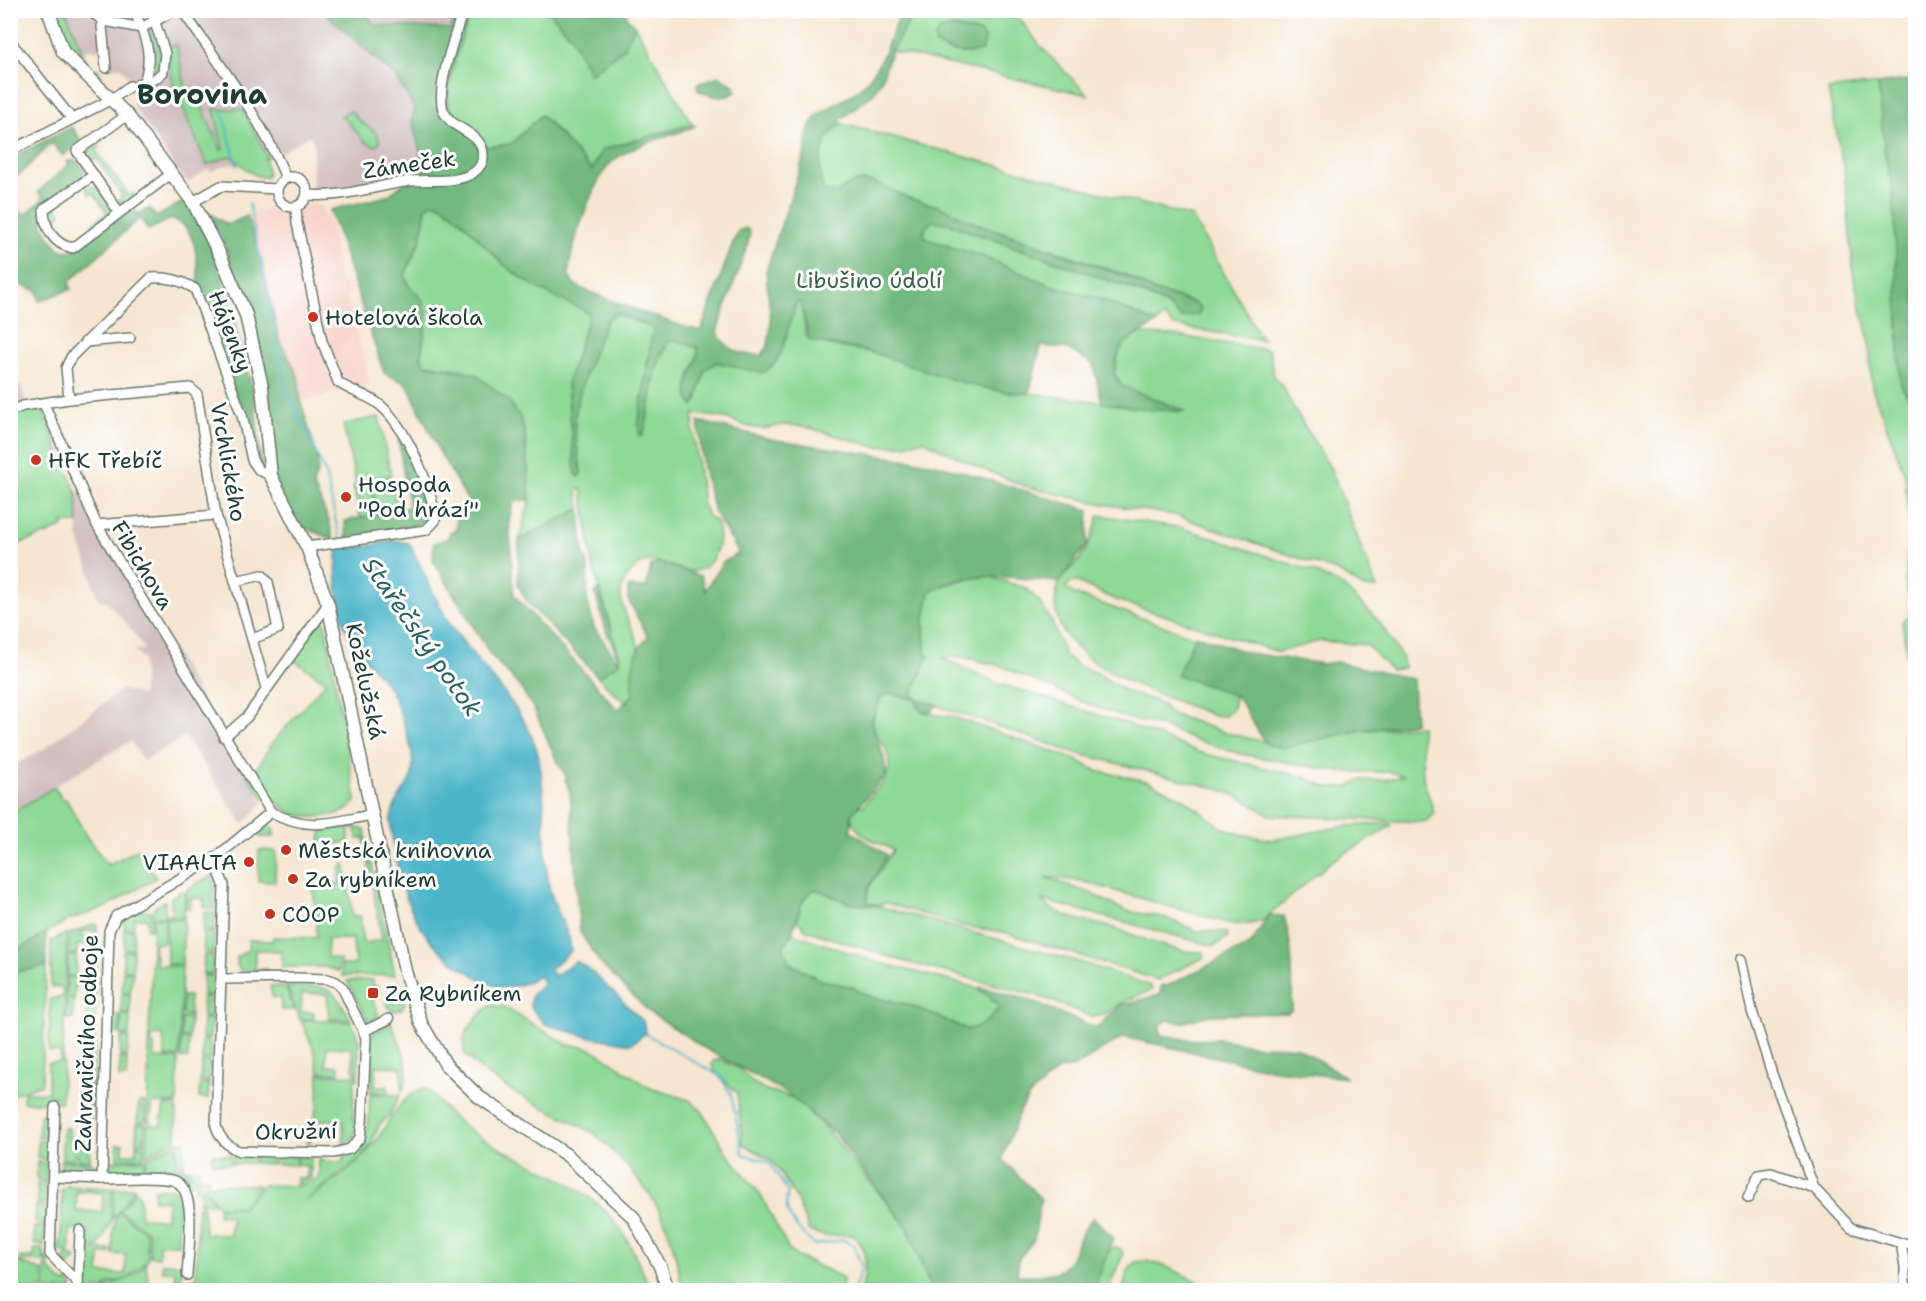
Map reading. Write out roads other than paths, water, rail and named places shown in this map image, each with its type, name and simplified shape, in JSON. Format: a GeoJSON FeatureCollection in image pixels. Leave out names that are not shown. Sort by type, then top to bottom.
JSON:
{"type":"FeatureCollection","features":[{"type":"Feature","properties":{"kind":"main road","name":"Koželužská"},"geometry":{"type":"LineString","coordinates":[[48,10],[63,52],[127,115],[193,202],[221,257],[246,315],[262,387],[271,476],[307,547],[328,604],[405,971],[421,1023],[446,1065],[479,1097],[568,1156],[633,1217],[660,1266],[668,1290]]}},
{"type":"Feature","properties":{"kind":"street"},"geometry":{"type":"LineString","coordinates":[[87,10],[105,21],[141,28],[176,10]]}},
{"type":"Feature","properties":{"kind":"street"},"geometry":{"type":"LineString","coordinates":[[134,10],[150,50],[149,68],[138,84]]}},
{"type":"Feature","properties":{"kind":"street"},"geometry":{"type":"LineString","coordinates":[[10,151],[138,84],[155,79],[163,72],[165,53],[151,10]]}},
{"type":"Feature","properties":{"kind":"street"},"geometry":{"type":"LineString","coordinates":[[182,10],[242,98],[273,149],[286,178]]}},
{"type":"Feature","properties":{"kind":"street","name":"Zámeček"},"geometry":{"type":"LineString","coordinates":[[307,195],[334,196],[392,184],[457,179],[472,174],[480,167],[483,154],[476,137],[455,125],[444,113],[442,97],[451,48],[463,10]]}},
{"type":"Feature","properties":{"kind":"street"},"geometry":{"type":"LineString","coordinates":[[105,21],[102,26],[106,68]]}},
{"type":"Feature","properties":{"kind":"street"},"geometry":{"type":"LineString","coordinates":[[10,41],[72,119]]}},
{"type":"Feature","properties":{"kind":"street"},"geometry":{"type":"LineString","coordinates":[[119,212],[78,151],[127,115]]}},
{"type":"Feature","properties":{"kind":"street"},"geometry":{"type":"LineString","coordinates":[[94,175],[44,209],[44,219],[54,239],[63,246],[73,248],[171,174]]}},
{"type":"Feature","properties":{"kind":"street"},"geometry":{"type":"LineString","coordinates":[[277,189],[286,178]]}},
{"type":"Feature","properties":{"kind":"street"},"geometry":{"type":"LineString","coordinates":[[286,178],[301,180],[307,188],[307,195],[303,202],[296,207]]}},
{"type":"Feature","properties":{"kind":"street"},"geometry":{"type":"LineString","coordinates":[[193,202],[221,186],[277,189]]}},
{"type":"Feature","properties":{"kind":"street"},"geometry":{"type":"LineString","coordinates":[[277,189],[282,203],[296,207]]}},
{"type":"Feature","properties":{"kind":"street"},"geometry":{"type":"LineString","coordinates":[[296,207],[297,223],[322,341],[338,382],[375,402],[392,416],[421,470],[434,504],[435,521],[426,530],[307,547]]}},
{"type":"Feature","properties":{"kind":"street","name":"Hájenky"},"geometry":{"type":"LineString","coordinates":[[69,399],[66,368],[71,357],[85,342],[151,278],[168,277],[182,281],[195,289],[242,415],[252,460],[259,470],[271,476]]}},
{"type":"Feature","properties":{"kind":"street"},"geometry":{"type":"LineString","coordinates":[[85,342],[130,338]]}},
{"type":"Feature","properties":{"kind":"street","name":"Vrchlického"},"geometry":{"type":"LineString","coordinates":[[10,411],[23,406],[69,399],[190,388],[197,394],[216,515],[266,688]]}},
{"type":"Feature","properties":{"kind":"street","name":"Fibichova"},"geometry":{"type":"LineString","coordinates":[[44,404],[97,525],[224,737],[272,812]]}},
{"type":"Feature","properties":{"kind":"street"},"geometry":{"type":"LineString","coordinates":[[97,525],[216,515]]}},
{"type":"Feature","properties":{"kind":"street"},"geometry":{"type":"LineString","coordinates":[[235,581],[262,575],[268,582],[278,629],[252,639]]}},
{"type":"Feature","properties":{"kind":"street"},"geometry":{"type":"LineString","coordinates":[[224,737],[247,717],[328,604]]}},
{"type":"Feature","properties":{"kind":"street"},"geometry":{"type":"LineString","coordinates":[[214,859],[272,812],[291,822],[313,826],[372,815]]}},
{"type":"Feature","properties":{"kind":"street","name":"Okružní"},"geometry":{"type":"LineString","coordinates":[[214,859],[224,885],[223,979],[216,1126],[219,1135],[229,1147],[239,1151],[334,1153],[350,1149],[360,1138],[363,1123],[364,1030],[342,987],[327,979],[223,979]]}},
{"type":"Feature","properties":{"kind":"street","name":"Zahraničního odboje"},"geometry":{"type":"LineString","coordinates":[[102,1179],[111,924],[116,916],[214,859]]}},
{"type":"Feature","properties":{"kind":"street"},"geometry":{"type":"LineString","coordinates":[[1741,959],[1752,1011],[1772,1074],[1814,1188],[1851,1228],[1901,1243],[1916,1244]]}},
{"type":"Feature","properties":{"kind":"street"},"geometry":{"type":"LineString","coordinates":[[364,1030],[389,1019]]}},
{"type":"Feature","properties":{"kind":"street","name":"Zahraničního odboje"},"geometry":{"type":"LineString","coordinates":[[55,1107],[50,1254],[78,1287]]}},
{"type":"Feature","properties":{"kind":"street"},"geometry":{"type":"LineString","coordinates":[[1748,1198],[1760,1175],[1771,1173],[1814,1188]]}},
{"type":"Feature","properties":{"kind":"street","name":"Zahraničního odboje"},"geometry":{"type":"LineString","coordinates":[[54,1177],[175,1180],[186,1189],[189,1204],[187,1275]]}},
{"type":"Feature","properties":{"kind":"street","name":"Zahraničního odboje"},"geometry":{"type":"LineString","coordinates":[[78,1287],[80,1230]]}},
{"type":"Feature","properties":{"kind":"street"},"geometry":{"type":"LineString","coordinates":[[1901,1243],[1905,1266],[1905,1290]]}},
{"type":"Feature","properties":{"kind":"water"},"geometry":{"type":"Polygon","coordinates":[[[392,540],[409,543],[450,624],[522,718],[537,751],[542,784],[549,887],[568,936],[571,951],[549,970],[555,976],[576,961],[589,969],[643,1021],[646,1033],[631,1044],[585,1036],[545,1024],[530,1007],[531,996],[544,983],[539,976],[517,986],[509,987],[485,982],[449,959],[425,934],[416,920],[403,889],[390,827],[394,807],[408,785],[413,768],[409,741],[399,709],[390,690],[357,650],[348,633],[340,608],[336,567],[339,542],[358,547],[392,540]]]}},
{"type":"Feature","properties":{"kind":"waterway","name":"Stařečský potok"},"geometry":{"type":"LineString","coordinates":[[222,110],[237,166]]}},
{"type":"Feature","properties":{"kind":"waterway","name":"Stařečský potok"},"geometry":{"type":"LineString","coordinates":[[249,204],[287,391],[325,472],[340,540]]}},
{"type":"Feature","properties":{"kind":"waterway","name":"Stařečský potok"},"geometry":{"type":"LineString","coordinates":[[644,1033],[720,1076],[731,1094],[743,1154],[769,1162],[788,1192],[787,1208],[792,1221],[814,1245],[843,1240],[854,1245],[862,1267],[854,1290]]}},
{"type":"Feature","properties":{"kind":"place","name":"Hotelová škola"},"geometry":{"type":"Point","coordinates":[313,317]}},
{"type":"Feature","properties":{"kind":"place","name":"HFK Třebíč"},"geometry":{"type":"Point","coordinates":[36,460]}},
{"type":"Feature","properties":{"kind":"place","name":"Hospoda \"Pod hrází\""},"geometry":{"type":"Point","coordinates":[346,497]}},
{"type":"Feature","properties":{"kind":"place","name":"Městská knihovna"},"geometry":{"type":"Point","coordinates":[286,850]}},
{"type":"Feature","properties":{"kind":"place","name":"VIAALTA"},"geometry":{"type":"Point","coordinates":[249,862]}},
{"type":"Feature","properties":{"kind":"place","name":"Za rybníkem"},"geometry":{"type":"Point","coordinates":[293,879]}},
{"type":"Feature","properties":{"kind":"place","name":"COOP"},"geometry":{"type":"Point","coordinates":[270,914]}},
{"type":"Feature","properties":{"kind":"place","name":"Za Rybníkem"},"geometry":{"type":"Point","coordinates":[373,993]}},
{"type":"Feature","properties":{"kind":"district","name":"Borovina"},"geometry":{"type":"Point","coordinates":[202,94]}},
{"type":"Feature","properties":{"kind":"park label","name":"Libušino údolí"},"geometry":{"type":"Point","coordinates":[869,280]}}]}
